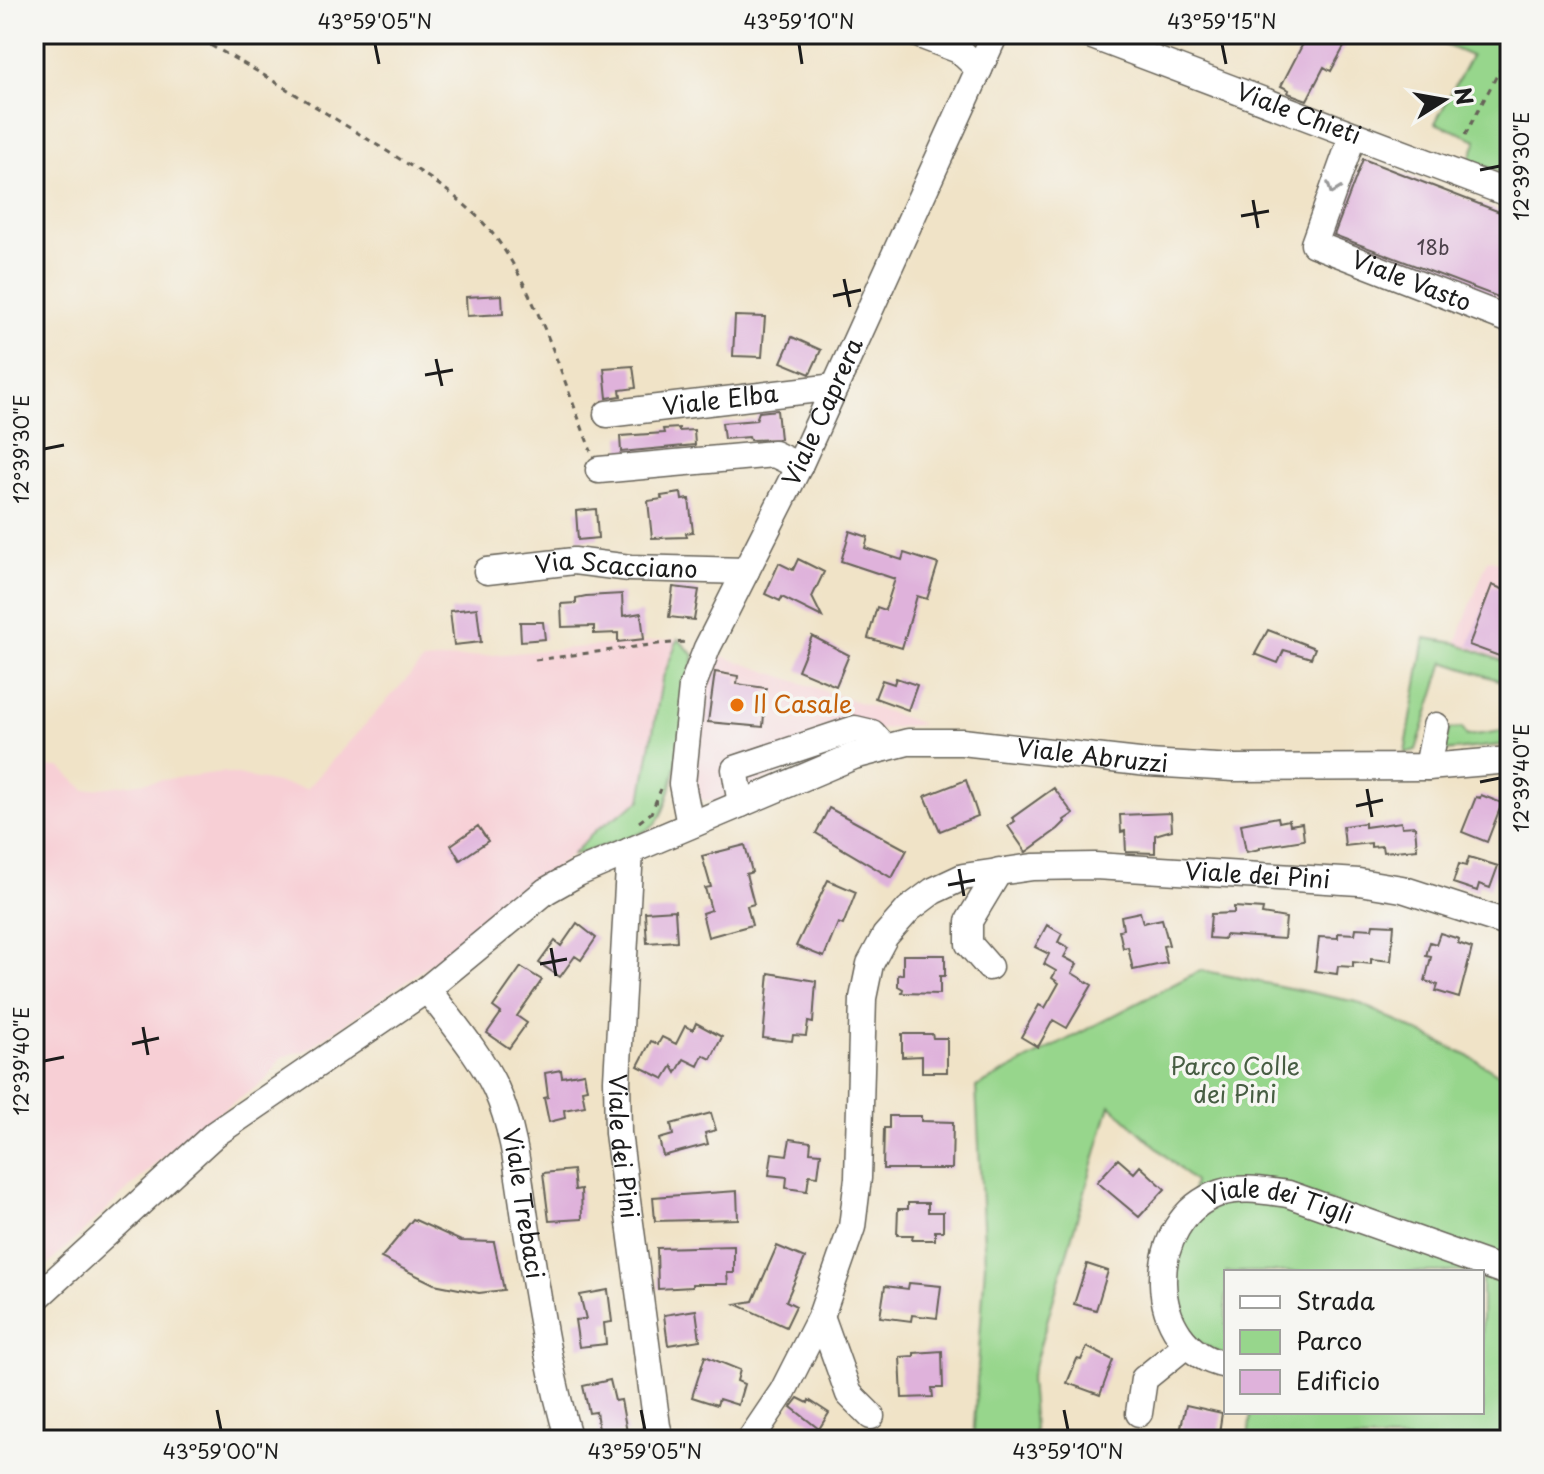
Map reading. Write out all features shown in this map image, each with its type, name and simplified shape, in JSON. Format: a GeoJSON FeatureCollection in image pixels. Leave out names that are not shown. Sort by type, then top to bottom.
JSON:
{"type":"FeatureCollection","features":[{"type":"Feature","properties":{"kind":"street"},"geometry":{"type":"LineString","coordinates":[[917,34],[959,50],[979,69]]}},
{"type":"Feature","properties":{"kind":"street","name":"Viale Caprera"},"geometry":{"type":"LineString","coordinates":[[690,825],[682,784],[692,687],[702,646],[746,571],[799,466],[995,34]]}},
{"type":"Feature","properties":{"kind":"street","name":"Viale Chieti"},"geometry":{"type":"LineString","coordinates":[[1087,34],[1510,194]]}},
{"type":"Feature","properties":{"kind":"street","name":"Viale Vasto"},"geometry":{"type":"LineString","coordinates":[[1353,135],[1314,244],[1509,316]]}},
{"type":"Feature","properties":{"kind":"street","name":"Viale Elba"},"geometry":{"type":"LineString","coordinates":[[607,414],[835,387]]}},
{"type":"Feature","properties":{"kind":"street"},"geometry":{"type":"LineString","coordinates":[[599,470],[774,454],[799,466]]}},
{"type":"Feature","properties":{"kind":"street","name":"Via Scacciano"},"geometry":{"type":"LineString","coordinates":[[487,571],[574,561],[630,568],[746,571]]}},
{"type":"Feature","properties":{"kind":"street"},"geometry":{"type":"LineString","coordinates":[[1428,767],[1436,726]]}},
{"type":"Feature","properties":{"kind":"street","name":"Viale Abruzzi"},"geometry":{"type":"LineString","coordinates":[[34,1300],[215,1134],[427,989],[546,891],[578,873],[854,756],[908,742],[962,742],[1148,763],[1234,768],[1428,767],[1510,760]]}},
{"type":"Feature","properties":{"kind":"street","name":"Viale dei Pini"},"geometry":{"type":"LineString","coordinates":[[630,851],[617,1080],[618,1133],[661,1440]]}},
{"type":"Feature","properties":{"kind":"street","name":"Viale dei Pini"},"geometry":{"type":"LineString","coordinates":[[750,1440],[783,1391],[821,1316],[852,1227],[858,1178],[863,998],[870,964],[885,936],[909,909],[933,891],[963,877],[999,871],[1095,866],[1359,882],[1402,889],[1510,924]]}},
{"type":"Feature","properties":{"kind":"street"},"geometry":{"type":"LineString","coordinates":[[989,967],[969,944],[969,921],[999,871]]}},
{"type":"Feature","properties":{"kind":"street","name":"Viale Trebaci"},"geometry":{"type":"LineString","coordinates":[[427,989],[479,1059],[506,1115],[542,1324],[569,1440]]}},
{"type":"Feature","properties":{"kind":"street","name":"Viale dei Tigli"},"geometry":{"type":"LineString","coordinates":[[1186,1345],[1172,1324],[1164,1295],[1163,1262],[1174,1228],[1195,1205],[1221,1193],[1250,1188],[1288,1194],[1510,1273]]}},
{"type":"Feature","properties":{"kind":"street"},"geometry":{"type":"LineString","coordinates":[[821,1316],[849,1394],[871,1416]]}},
{"type":"Feature","properties":{"kind":"street"},"geometry":{"type":"LineString","coordinates":[[1139,1413],[1144,1379],[1186,1345],[1203,1359],[1224,1364]]}},
{"type":"Feature","properties":{"kind":"path"},"geometry":{"type":"LineString","coordinates":[[200,40],[260,72],[434,181],[468,206],[499,243],[525,284],[599,470]]}},
{"type":"Feature","properties":{"kind":"path"},"geometry":{"type":"LineString","coordinates":[[1465,135],[1510,51]]}},
{"type":"Feature","properties":{"kind":"path"},"geometry":{"type":"LineString","coordinates":[[535,660],[658,644],[702,646]]}},
{"type":"Feature","properties":{"kind":"shaded area"},"geometry":{"type":"Polygon","coordinates":[[[1488,559],[1510,566],[1510,664],[1456,643],[1488,559]]]}},
{"type":"Feature","properties":{"kind":"shaded area"},"geometry":{"type":"Polygon","coordinates":[[[678,639],[662,680],[641,800],[596,830],[571,856],[418,973],[307,1050],[282,1057],[266,1080],[186,1135],[34,1278],[34,768],[60,767],[85,790],[223,772],[306,789],[423,661],[678,639]]]}},
{"type":"Feature","properties":{"kind":"shaded area"},"geometry":{"type":"Polygon","coordinates":[[[713,653],[923,724],[883,729],[714,802],[702,800],[694,792],[698,691],[713,653]]]}},
{"type":"Feature","properties":{"kind":"green space"},"geometry":{"type":"Polygon","coordinates":[[[1427,34],[1510,34],[1510,173],[1469,161],[1477,140],[1435,123],[1471,56],[1426,37],[1427,34]]]}},
{"type":"Feature","properties":{"kind":"green space"},"geometry":{"type":"Polygon","coordinates":[[[1425,638],[1456,643],[1510,664],[1510,684],[1444,662],[1416,750],[1405,753],[1425,638]]]}},
{"type":"Feature","properties":{"kind":"green space"},"geometry":{"type":"Polygon","coordinates":[[[678,639],[694,655],[674,774],[660,817],[652,827],[636,835],[571,856],[596,830],[641,800],[662,680],[678,639]]]}},
{"type":"Feature","properties":{"kind":"green space"},"geometry":{"type":"Polygon","coordinates":[[[1462,728],[1467,736],[1510,730],[1510,744],[1444,751],[1449,729],[1462,728]]]}},
{"type":"Feature","properties":{"kind":"green space","name":"Parco Colle dei Pini"},"geometry":{"type":"Polygon","coordinates":[[[1201,970],[1357,1002],[1474,1059],[1510,1081],[1510,1266],[1289,1187],[1191,1199],[1194,1182],[1110,1105],[1030,1380],[1035,1440],[973,1440],[985,1264],[976,1087],[1201,970]]]}},
{"type":"Feature","properties":{"kind":"green space"},"geometry":{"type":"Polygon","coordinates":[[[1223,1201],[1286,1201],[1477,1270],[1224,1270],[1224,1356],[1192,1339],[1172,1293],[1181,1232],[1223,1201]]]}},
{"type":"Feature","properties":{"kind":"green space"},"geometry":{"type":"Polygon","coordinates":[[[1484,1273],[1510,1282],[1510,1440],[1248,1440],[1251,1414],[1484,1414],[1484,1273]]]}},
{"type":"Feature","properties":{"kind":"building"},"geometry":{"type":"Polygon","coordinates":[[[1308,34],[1326,34],[1345,45],[1331,71],[1324,67],[1307,100],[1288,93],[1289,90],[1281,86],[1308,34]]]}},
{"type":"Feature","properties":{"kind":"building"},"geometry":{"type":"Polygon","coordinates":[[[1363,159],[1510,216],[1510,268],[1498,297],[1334,235],[1363,159]]]}},
{"type":"Feature","properties":{"kind":"building"},"geometry":{"type":"Polygon","coordinates":[[[502,295],[503,314],[467,316],[466,297],[502,295]]]}},
{"type":"Feature","properties":{"kind":"building"},"geometry":{"type":"Polygon","coordinates":[[[735,316],[765,317],[762,357],[733,356],[735,316]]]}},
{"type":"Feature","properties":{"kind":"building"},"geometry":{"type":"Polygon","coordinates":[[[792,337],[821,350],[810,374],[781,362],[792,337]]]}},
{"type":"Feature","properties":{"kind":"building"},"geometry":{"type":"Polygon","coordinates":[[[633,366],[636,388],[620,390],[621,396],[607,398],[604,368],[633,366]]]}},
{"type":"Feature","properties":{"kind":"building"},"geometry":{"type":"Polygon","coordinates":[[[777,410],[780,439],[724,439],[722,423],[756,420],[759,412],[777,410]]]}},
{"type":"Feature","properties":{"kind":"building"},"geometry":{"type":"Polygon","coordinates":[[[679,428],[679,431],[694,430],[695,445],[621,452],[620,436],[664,433],[663,429],[679,428]]]}},
{"type":"Feature","properties":{"kind":"building"},"geometry":{"type":"Polygon","coordinates":[[[681,493],[682,500],[689,499],[693,532],[686,533],[687,537],[652,538],[648,501],[681,493]]]}},
{"type":"Feature","properties":{"kind":"building"},"geometry":{"type":"Polygon","coordinates":[[[596,509],[598,538],[578,540],[576,511],[596,509]]]}},
{"type":"Feature","properties":{"kind":"building"},"geometry":{"type":"Polygon","coordinates":[[[850,531],[868,537],[865,548],[902,560],[904,553],[938,564],[927,599],[917,596],[902,648],[868,638],[877,607],[885,610],[895,579],[841,561],[850,531]]]}},
{"type":"Feature","properties":{"kind":"building"},"geometry":{"type":"Polygon","coordinates":[[[798,559],[824,572],[812,597],[822,617],[782,597],[780,601],[765,594],[779,563],[793,570],[798,559]]]}},
{"type":"Feature","properties":{"kind":"building"},"geometry":{"type":"Polygon","coordinates":[[[1492,585],[1510,592],[1510,660],[1469,645],[1492,585]]]}},
{"type":"Feature","properties":{"kind":"building"},"geometry":{"type":"Polygon","coordinates":[[[673,587],[699,590],[694,620],[669,617],[673,587]]]}},
{"type":"Feature","properties":{"kind":"building"},"geometry":{"type":"Polygon","coordinates":[[[622,594],[623,616],[641,613],[644,639],[618,642],[618,633],[594,634],[594,626],[562,627],[561,604],[576,603],[576,598],[586,596],[622,594]]]}},
{"type":"Feature","properties":{"kind":"building"},"geometry":{"type":"Polygon","coordinates":[[[477,608],[481,642],[454,645],[450,611],[477,608]]]}},
{"type":"Feature","properties":{"kind":"building"},"geometry":{"type":"Polygon","coordinates":[[[520,622],[543,622],[545,639],[521,641],[520,622]]]}},
{"type":"Feature","properties":{"kind":"building"},"geometry":{"type":"Polygon","coordinates":[[[1268,630],[1315,648],[1311,658],[1284,650],[1278,663],[1255,654],[1268,630]]]}},
{"type":"Feature","properties":{"kind":"building"},"geometry":{"type":"Polygon","coordinates":[[[812,636],[849,655],[836,686],[798,670],[812,636]]]}},
{"type":"Feature","properties":{"kind":"building","name":"Il Casale"},"geometry":{"type":"Polygon","coordinates":[[[715,672],[738,676],[737,684],[766,688],[763,727],[708,722],[715,672]]]}},
{"type":"Feature","properties":{"kind":"building"},"geometry":{"type":"Polygon","coordinates":[[[896,678],[917,685],[908,710],[875,698],[882,680],[894,684],[896,678]]]}},
{"type":"Feature","properties":{"kind":"building"},"geometry":{"type":"Polygon","coordinates":[[[966,780],[978,816],[940,831],[925,796],[966,780]]]}},
{"type":"Feature","properties":{"kind":"building"},"geometry":{"type":"Polygon","coordinates":[[[1054,788],[1073,814],[1026,852],[1008,826],[1015,821],[1012,818],[1054,788]]]}},
{"type":"Feature","properties":{"kind":"building"},"geometry":{"type":"Polygon","coordinates":[[[1481,795],[1502,803],[1487,842],[1462,832],[1476,797],[1480,798],[1481,795]]]}},
{"type":"Feature","properties":{"kind":"building"},"geometry":{"type":"Polygon","coordinates":[[[829,808],[907,850],[892,878],[816,833],[829,808]]]}},
{"type":"Feature","properties":{"kind":"building"},"geometry":{"type":"Polygon","coordinates":[[[1171,813],[1172,830],[1155,835],[1155,853],[1126,852],[1120,815],[1171,813]]]}},
{"type":"Feature","properties":{"kind":"building"},"geometry":{"type":"Polygon","coordinates":[[[1278,817],[1279,822],[1289,820],[1290,825],[1302,823],[1304,840],[1246,852],[1241,824],[1278,817]]]}},
{"type":"Feature","properties":{"kind":"building"},"geometry":{"type":"Polygon","coordinates":[[[1401,822],[1402,827],[1415,826],[1417,849],[1383,852],[1382,846],[1371,847],[1371,843],[1345,846],[1343,826],[1365,823],[1365,827],[1401,822]]]}},
{"type":"Feature","properties":{"kind":"building"},"geometry":{"type":"Polygon","coordinates":[[[478,826],[488,841],[460,860],[451,845],[478,826]]]}},
{"type":"Feature","properties":{"kind":"building"},"geometry":{"type":"Polygon","coordinates":[[[745,845],[752,872],[746,874],[754,904],[747,906],[752,925],[708,937],[702,913],[711,910],[705,888],[711,887],[702,856],[745,845]]]}},
{"type":"Feature","properties":{"kind":"building"},"geometry":{"type":"Polygon","coordinates":[[[1469,857],[1498,866],[1490,888],[1479,884],[1477,891],[1453,883],[1459,864],[1466,866],[1469,857]]]}},
{"type":"Feature","properties":{"kind":"building"},"geometry":{"type":"Polygon","coordinates":[[[828,880],[856,892],[843,925],[838,923],[824,957],[796,946],[828,880]]]}},
{"type":"Feature","properties":{"kind":"building"},"geometry":{"type":"Polygon","coordinates":[[[1234,907],[1263,909],[1262,914],[1286,918],[1284,939],[1225,935],[1224,939],[1209,938],[1211,914],[1234,913],[1234,907]]]}},
{"type":"Feature","properties":{"kind":"building"},"geometry":{"type":"Polygon","coordinates":[[[675,910],[677,941],[647,943],[645,912],[675,910]]]}},
{"type":"Feature","properties":{"kind":"building"},"geometry":{"type":"Polygon","coordinates":[[[1140,912],[1143,923],[1162,919],[1169,945],[1163,946],[1167,963],[1133,970],[1128,947],[1123,948],[1119,930],[1123,929],[1121,916],[1140,912]]]}},
{"type":"Feature","properties":{"kind":"building"},"geometry":{"type":"Polygon","coordinates":[[[577,923],[596,938],[581,960],[575,956],[560,977],[539,963],[555,941],[561,946],[577,923]]]}},
{"type":"Feature","properties":{"kind":"building"},"geometry":{"type":"Polygon","coordinates":[[[1373,924],[1394,925],[1391,961],[1371,959],[1371,964],[1353,962],[1353,967],[1338,966],[1337,974],[1315,971],[1319,937],[1338,938],[1338,933],[1355,934],[1356,928],[1372,929],[1373,924]]]}},
{"type":"Feature","properties":{"kind":"building"},"geometry":{"type":"Polygon","coordinates":[[[1047,925],[1062,934],[1058,942],[1069,948],[1064,957],[1077,964],[1072,973],[1092,985],[1067,1028],[1053,1020],[1038,1047],[1021,1037],[1039,1005],[1045,1008],[1059,983],[1052,978],[1056,971],[1044,964],[1049,954],[1035,947],[1047,925]]]}},
{"type":"Feature","properties":{"kind":"building"},"geometry":{"type":"Polygon","coordinates":[[[1440,933],[1459,939],[1458,943],[1472,948],[1459,998],[1436,991],[1438,985],[1425,981],[1431,957],[1426,956],[1430,942],[1436,944],[1440,933]]]}},
{"type":"Feature","properties":{"kind":"building"},"geometry":{"type":"Polygon","coordinates":[[[903,955],[945,955],[945,976],[940,976],[940,994],[902,993],[898,975],[903,974],[903,955]]]}},
{"type":"Feature","properties":{"kind":"building"},"geometry":{"type":"Polygon","coordinates":[[[521,967],[542,980],[517,1016],[527,1023],[509,1048],[487,1033],[501,1013],[493,1007],[521,967]]]}},
{"type":"Feature","properties":{"kind":"building"},"geometry":{"type":"Polygon","coordinates":[[[769,973],[816,981],[813,1023],[808,1022],[806,1036],[793,1035],[792,1041],[763,1038],[769,973]]]}},
{"type":"Feature","properties":{"kind":"building"},"geometry":{"type":"Polygon","coordinates":[[[696,1023],[722,1037],[711,1059],[703,1055],[698,1066],[684,1059],[676,1073],[672,1066],[664,1079],[638,1066],[651,1041],[658,1044],[662,1037],[676,1044],[685,1026],[693,1030],[696,1023]]]}},
{"type":"Feature","properties":{"kind":"building"},"geometry":{"type":"Polygon","coordinates":[[[902,1034],[932,1034],[933,1038],[947,1038],[947,1072],[922,1072],[922,1056],[902,1057],[902,1034]]]}},
{"type":"Feature","properties":{"kind":"building"},"geometry":{"type":"Polygon","coordinates":[[[561,1070],[562,1077],[584,1073],[587,1089],[582,1090],[585,1106],[564,1110],[565,1118],[549,1122],[544,1098],[548,1097],[545,1073],[561,1070]]]}},
{"type":"Feature","properties":{"kind":"building"},"geometry":{"type":"Polygon","coordinates":[[[711,1113],[716,1130],[705,1133],[708,1144],[663,1156],[659,1139],[673,1135],[671,1124],[711,1113]]]}},
{"type":"Feature","properties":{"kind":"building"},"geometry":{"type":"Polygon","coordinates":[[[889,1116],[921,1116],[921,1121],[953,1122],[952,1169],[883,1169],[884,1128],[889,1128],[889,1116]]]}},
{"type":"Feature","properties":{"kind":"building"},"geometry":{"type":"Polygon","coordinates":[[[790,1139],[811,1142],[810,1152],[821,1153],[818,1176],[809,1175],[807,1191],[786,1188],[787,1177],[769,1175],[772,1153],[787,1155],[790,1139]]]}},
{"type":"Feature","properties":{"kind":"building"},"geometry":{"type":"Polygon","coordinates":[[[1118,1159],[1134,1173],[1140,1166],[1165,1189],[1139,1217],[1097,1182],[1118,1159]]]}},
{"type":"Feature","properties":{"kind":"building"},"geometry":{"type":"Polygon","coordinates":[[[573,1170],[575,1190],[581,1189],[582,1219],[549,1221],[543,1173],[573,1170]]]}},
{"type":"Feature","properties":{"kind":"building"},"geometry":{"type":"Polygon","coordinates":[[[737,1191],[738,1219],[655,1221],[653,1197],[737,1191]]]}},
{"type":"Feature","properties":{"kind":"building"},"geometry":{"type":"Polygon","coordinates":[[[908,1203],[928,1203],[928,1212],[943,1212],[943,1231],[935,1231],[935,1240],[912,1240],[913,1235],[897,1235],[898,1209],[908,1209],[908,1203]]]}},
{"type":"Feature","properties":{"kind":"building"},"geometry":{"type":"Polygon","coordinates":[[[413,1219],[461,1241],[494,1242],[504,1290],[479,1293],[434,1284],[381,1258],[413,1219]]]}},
{"type":"Feature","properties":{"kind":"building"},"geometry":{"type":"Polygon","coordinates":[[[734,1246],[734,1273],[727,1273],[728,1284],[692,1284],[692,1287],[658,1289],[657,1248],[734,1246]]]}},
{"type":"Feature","properties":{"kind":"building"},"geometry":{"type":"Polygon","coordinates":[[[777,1246],[805,1258],[786,1301],[796,1306],[786,1327],[736,1304],[753,1301],[777,1246]]]}},
{"type":"Feature","properties":{"kind":"building"},"geometry":{"type":"Polygon","coordinates":[[[1087,1264],[1108,1271],[1096,1310],[1074,1304],[1087,1264]]]}},
{"type":"Feature","properties":{"kind":"building"},"geometry":{"type":"Polygon","coordinates":[[[909,1283],[941,1286],[937,1318],[912,1315],[911,1321],[880,1317],[885,1286],[908,1289],[909,1283]]]}},
{"type":"Feature","properties":{"kind":"building"},"geometry":{"type":"Polygon","coordinates":[[[608,1290],[612,1322],[604,1323],[606,1344],[579,1347],[575,1320],[586,1319],[580,1295],[608,1290]]]}},
{"type":"Feature","properties":{"kind":"building"},"geometry":{"type":"Polygon","coordinates":[[[696,1310],[700,1340],[668,1345],[664,1315],[696,1310]]]}},
{"type":"Feature","properties":{"kind":"building"},"geometry":{"type":"Polygon","coordinates":[[[1087,1347],[1113,1360],[1100,1395],[1067,1383],[1077,1359],[1081,1360],[1087,1347]]]}},
{"type":"Feature","properties":{"kind":"building"},"geometry":{"type":"Polygon","coordinates":[[[942,1351],[943,1388],[932,1388],[933,1397],[902,1398],[900,1357],[942,1351]]]}},
{"type":"Feature","properties":{"kind":"building"},"geometry":{"type":"Polygon","coordinates":[[[705,1356],[740,1370],[737,1381],[744,1384],[738,1405],[719,1399],[717,1405],[692,1397],[705,1356]]]}},
{"type":"Feature","properties":{"kind":"building"},"geometry":{"type":"Polygon","coordinates":[[[610,1380],[615,1401],[621,1400],[627,1432],[600,1436],[596,1412],[589,1413],[583,1386],[610,1380]]]}},
{"type":"Feature","properties":{"kind":"building"},"geometry":{"type":"Polygon","coordinates":[[[798,1398],[808,1403],[809,1400],[829,1413],[819,1429],[791,1407],[798,1398]]]}},
{"type":"Feature","properties":{"kind":"building"},"geometry":{"type":"Polygon","coordinates":[[[1186,1405],[1222,1413],[1218,1440],[1178,1440],[1186,1405]]]}},
{"type":"Feature","properties":{"kind":"place","name":"Il Casale"},"geometry":{"type":"Point","coordinates":[737,705]}}]}
